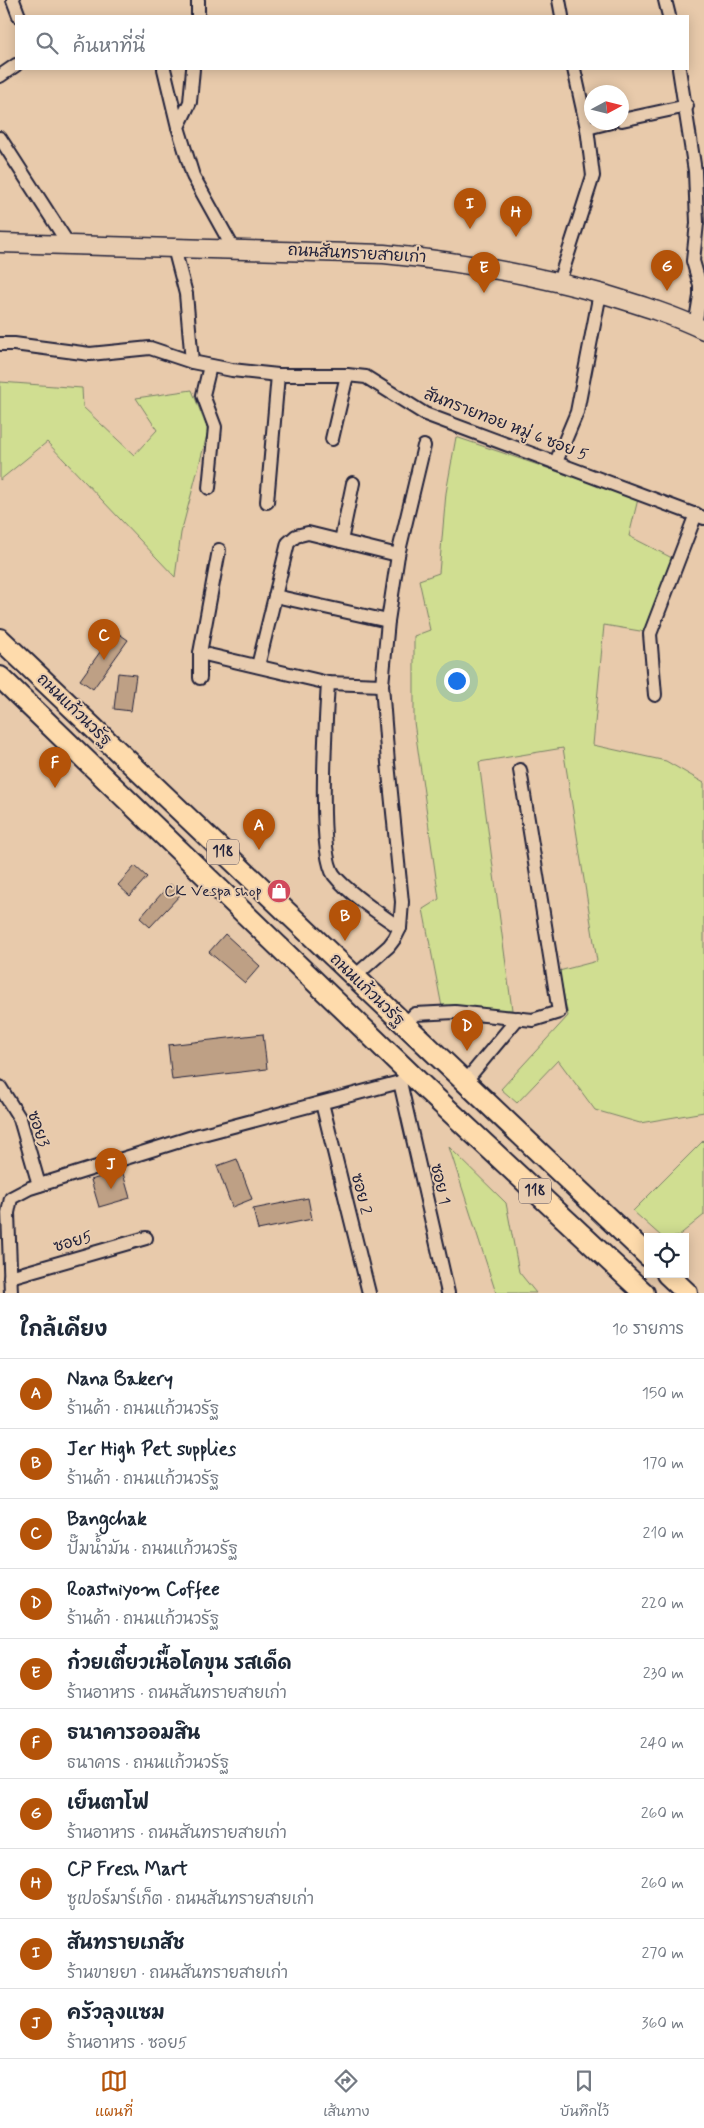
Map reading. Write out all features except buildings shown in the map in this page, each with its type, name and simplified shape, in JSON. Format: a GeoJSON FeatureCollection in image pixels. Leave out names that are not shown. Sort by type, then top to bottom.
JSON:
{"type":"FeatureCollection","features":[{"type":"Feature","properties":{"kind":"main road","name":"ถนนสันทรายสายเก่า"},"geometry":{"type":"LineString","coordinates":[[0,243],[232,248],[384,254],[432,258],[559,282],[642,305],[700,328]]}},
{"type":"Feature","properties":{"kind":"main road","name":"ถนนแก้วนวรัฐ"},"geometry":{"type":"LineString","coordinates":[[0,639],[464,1083],[644,1252]]}},
{"type":"Feature","properties":{"kind":"main road","name":"ถนนแก้วนวรัฐ"},"geometry":{"type":"LineString","coordinates":[[0,677],[405,1077],[644,1293]]}},
{"type":"Feature","properties":{"kind":"main road"},"geometry":{"type":"LineString","coordinates":[[671,1278],[687,1293]]}},
{"type":"Feature","properties":{"kind":"street"},"geometry":{"type":"LineString","coordinates":[[13,0],[19,15]]}},
{"type":"Feature","properties":{"kind":"street"},"geometry":{"type":"LineString","coordinates":[[198,0],[198,15]]}},
{"type":"Feature","properties":{"kind":"street"},"geometry":{"type":"LineString","coordinates":[[559,0],[562,15]]}},
{"type":"Feature","properties":{"kind":"street"},"geometry":{"type":"LineString","coordinates":[[665,0],[669,15]]}},
{"type":"Feature","properties":{"kind":"street"},"geometry":{"type":"LineString","coordinates":[[0,76],[15,67]]}},
{"type":"Feature","properties":{"kind":"street"},"geometry":{"type":"LineString","coordinates":[[164,70],[178,127],[193,176],[232,248]]}},
{"type":"Feature","properties":{"kind":"street"},"geometry":{"type":"LineString","coordinates":[[178,127],[190,102],[194,70]]}},
{"type":"Feature","properties":{"kind":"street"},"geometry":{"type":"LineString","coordinates":[[574,70],[584,114]]}},
{"type":"Feature","properties":{"kind":"street"},"geometry":{"type":"LineString","coordinates":[[679,70],[686,106],[700,220],[693,261],[700,285],[700,328]]}},
{"type":"Feature","properties":{"kind":"street"},"geometry":{"type":"LineString","coordinates":[[629,118],[686,106]]}},
{"type":"Feature","properties":{"kind":"street"},"geometry":{"type":"LineString","coordinates":[[559,282],[593,176],[587,130]]}},
{"type":"Feature","properties":{"kind":"street"},"geometry":{"type":"LineString","coordinates":[[0,138],[69,245]]}},
{"type":"Feature","properties":{"kind":"street"},"geometry":{"type":"LineString","coordinates":[[174,248],[186,294],[192,362]]}},
{"type":"Feature","properties":{"kind":"street"},"geometry":{"type":"LineString","coordinates":[[556,462],[577,412],[600,293]]}},
{"type":"Feature","properties":{"kind":"street","name":"สันทรายทอย หมู่ 6 ซอย 5"},"geometry":{"type":"LineString","coordinates":[[0,344],[14,344],[90,354],[150,348],[210,366],[278,375],[347,375],[366,377],[425,414],[700,516]]}},
{"type":"Feature","properties":{"kind":"street"},"geometry":{"type":"LineString","coordinates":[[209,488],[214,427],[203,395],[210,366]]}},
{"type":"Feature","properties":{"kind":"street"},"geometry":{"type":"LineString","coordinates":[[267,502],[278,375]]}},
{"type":"Feature","properties":{"kind":"street"},"geometry":{"type":"LineString","coordinates":[[332,439],[347,375]]}},
{"type":"Feature","properties":{"kind":"street"},"geometry":{"type":"LineString","coordinates":[[354,977],[389,946],[400,928],[402,902],[382,685],[388,621],[398,555],[424,446]]}},
{"type":"Feature","properties":{"kind":"street"},"geometry":{"type":"LineString","coordinates":[[341,541],[353,483]]}},
{"type":"Feature","properties":{"kind":"street"},"geometry":{"type":"LineString","coordinates":[[655,696],[650,634],[700,516]]}},
{"type":"Feature","properties":{"kind":"street"},"geometry":{"type":"LineString","coordinates":[[258,666],[288,543],[296,536],[308,533],[398,555]]}},
{"type":"Feature","properties":{"kind":"street"},"geometry":{"type":"LineString","coordinates":[[200,678],[200,653],[220,550]]}},
{"type":"Feature","properties":{"kind":"street"},"geometry":{"type":"LineString","coordinates":[[275,596],[388,621]]}},
{"type":"Feature","properties":{"kind":"street"},"geometry":{"type":"LineString","coordinates":[[200,653],[328,683],[382,685]]}},
{"type":"Feature","properties":{"kind":"street"},"geometry":{"type":"LineString","coordinates":[[328,683],[324,757],[324,814],[329,863],[335,876],[368,906],[400,928]]}},
{"type":"Feature","properties":{"kind":"street"},"geometry":{"type":"LineString","coordinates":[[404,1025],[415,1014],[455,1012],[534,1020],[559,1012],[520,770]]}},
{"type":"Feature","properties":{"kind":"street"},"geometry":{"type":"LineString","coordinates":[[464,1083],[518,1018]]}},
{"type":"Feature","properties":{"kind":"street"},"geometry":{"type":"LineString","coordinates":[[11,1293],[4,1242],[11,1198],[39,1185],[199,1135],[322,1103],[405,1077]]}},
{"type":"Feature","properties":{"kind":"street","name":"ซอย 1"},"geometry":{"type":"LineString","coordinates":[[405,1077],[448,1293]]}},
{"type":"Feature","properties":{"kind":"street","name":"ซอย3"},"geometry":{"type":"LineString","coordinates":[[1,1091],[20,1119],[39,1185]]}},
{"type":"Feature","properties":{"kind":"street","name":"ซอย 2"},"geometry":{"type":"LineString","coordinates":[[322,1103],[370,1293]]}},
{"type":"Feature","properties":{"kind":"street","name":"ซอย5"},"geometry":{"type":"LineString","coordinates":[[10,1277],[146,1238]]}},
{"type":"Feature","properties":{"kind":"green space"},"geometry":{"type":"Polygon","coordinates":[[[0,382],[82,388],[83,407],[134,455],[157,430],[136,398],[192,390],[208,431],[181,533],[175,577],[47,442],[0,480],[0,382]]]}},
{"type":"Feature","properties":{"kind":"green space"},"geometry":{"type":"Polygon","coordinates":[[[456,437],[638,499],[629,536],[672,558],[646,632],[604,625],[593,745],[666,761],[704,783],[704,1112],[640,1123],[595,1110],[558,1060],[517,1103],[501,1089],[568,1016],[559,971],[597,961],[563,748],[479,762],[512,1010],[442,1007],[423,909],[439,899],[414,722],[414,636],[430,630],[419,580],[439,573],[446,493],[456,437]]]}},
{"type":"Feature","properties":{"kind":"green space"},"geometry":{"type":"Polygon","coordinates":[[[704,1140],[704,1215],[682,1233],[658,1233],[633,1211],[704,1140]]]}},
{"type":"Feature","properties":{"kind":"green space"},"geometry":{"type":"Polygon","coordinates":[[[449,1147],[506,1203],[519,1272],[536,1293],[496,1293],[449,1147]]]}},
{"type":"Feature","properties":{"kind":"place","name":"สันทรายเภสัช"},"geometry":{"type":"Point","coordinates":[470,229]}},
{"type":"Feature","properties":{"kind":"place","name":"CP Fresh Mart"},"geometry":{"type":"Point","coordinates":[516,237]}},
{"type":"Feature","properties":{"kind":"place","name":"เย็นตาโฟ"},"geometry":{"type":"Point","coordinates":[667,291]}},
{"type":"Feature","properties":{"kind":"place","name":"ก๋วยเตี๋ยวเนื้อโคขุน รสเด็ด"},"geometry":{"type":"Point","coordinates":[484,293]}},
{"type":"Feature","properties":{"kind":"place","name":"Bangchak"},"geometry":{"type":"Point","coordinates":[104,660]}},
{"type":"Feature","properties":{"kind":"place","name":"ธนาคารออมสิน"},"geometry":{"type":"Point","coordinates":[55,788]}},
{"type":"Feature","properties":{"kind":"place","name":"Nana Bakery"},"geometry":{"type":"Point","coordinates":[259,850]}},
{"type":"Feature","properties":{"kind":"place","name":"CK Vespa shop"},"geometry":{"type":"Point","coordinates":[279,891]}},
{"type":"Feature","properties":{"kind":"place","name":"Jer High Pet supplies"},"geometry":{"type":"Point","coordinates":[345,941]}},
{"type":"Feature","properties":{"kind":"place","name":"Roastniyom Coffee"},"geometry":{"type":"Point","coordinates":[467,1051]}},
{"type":"Feature","properties":{"kind":"place","name":"ครัวลุงแซม"},"geometry":{"type":"Point","coordinates":[111,1189]}}]}
